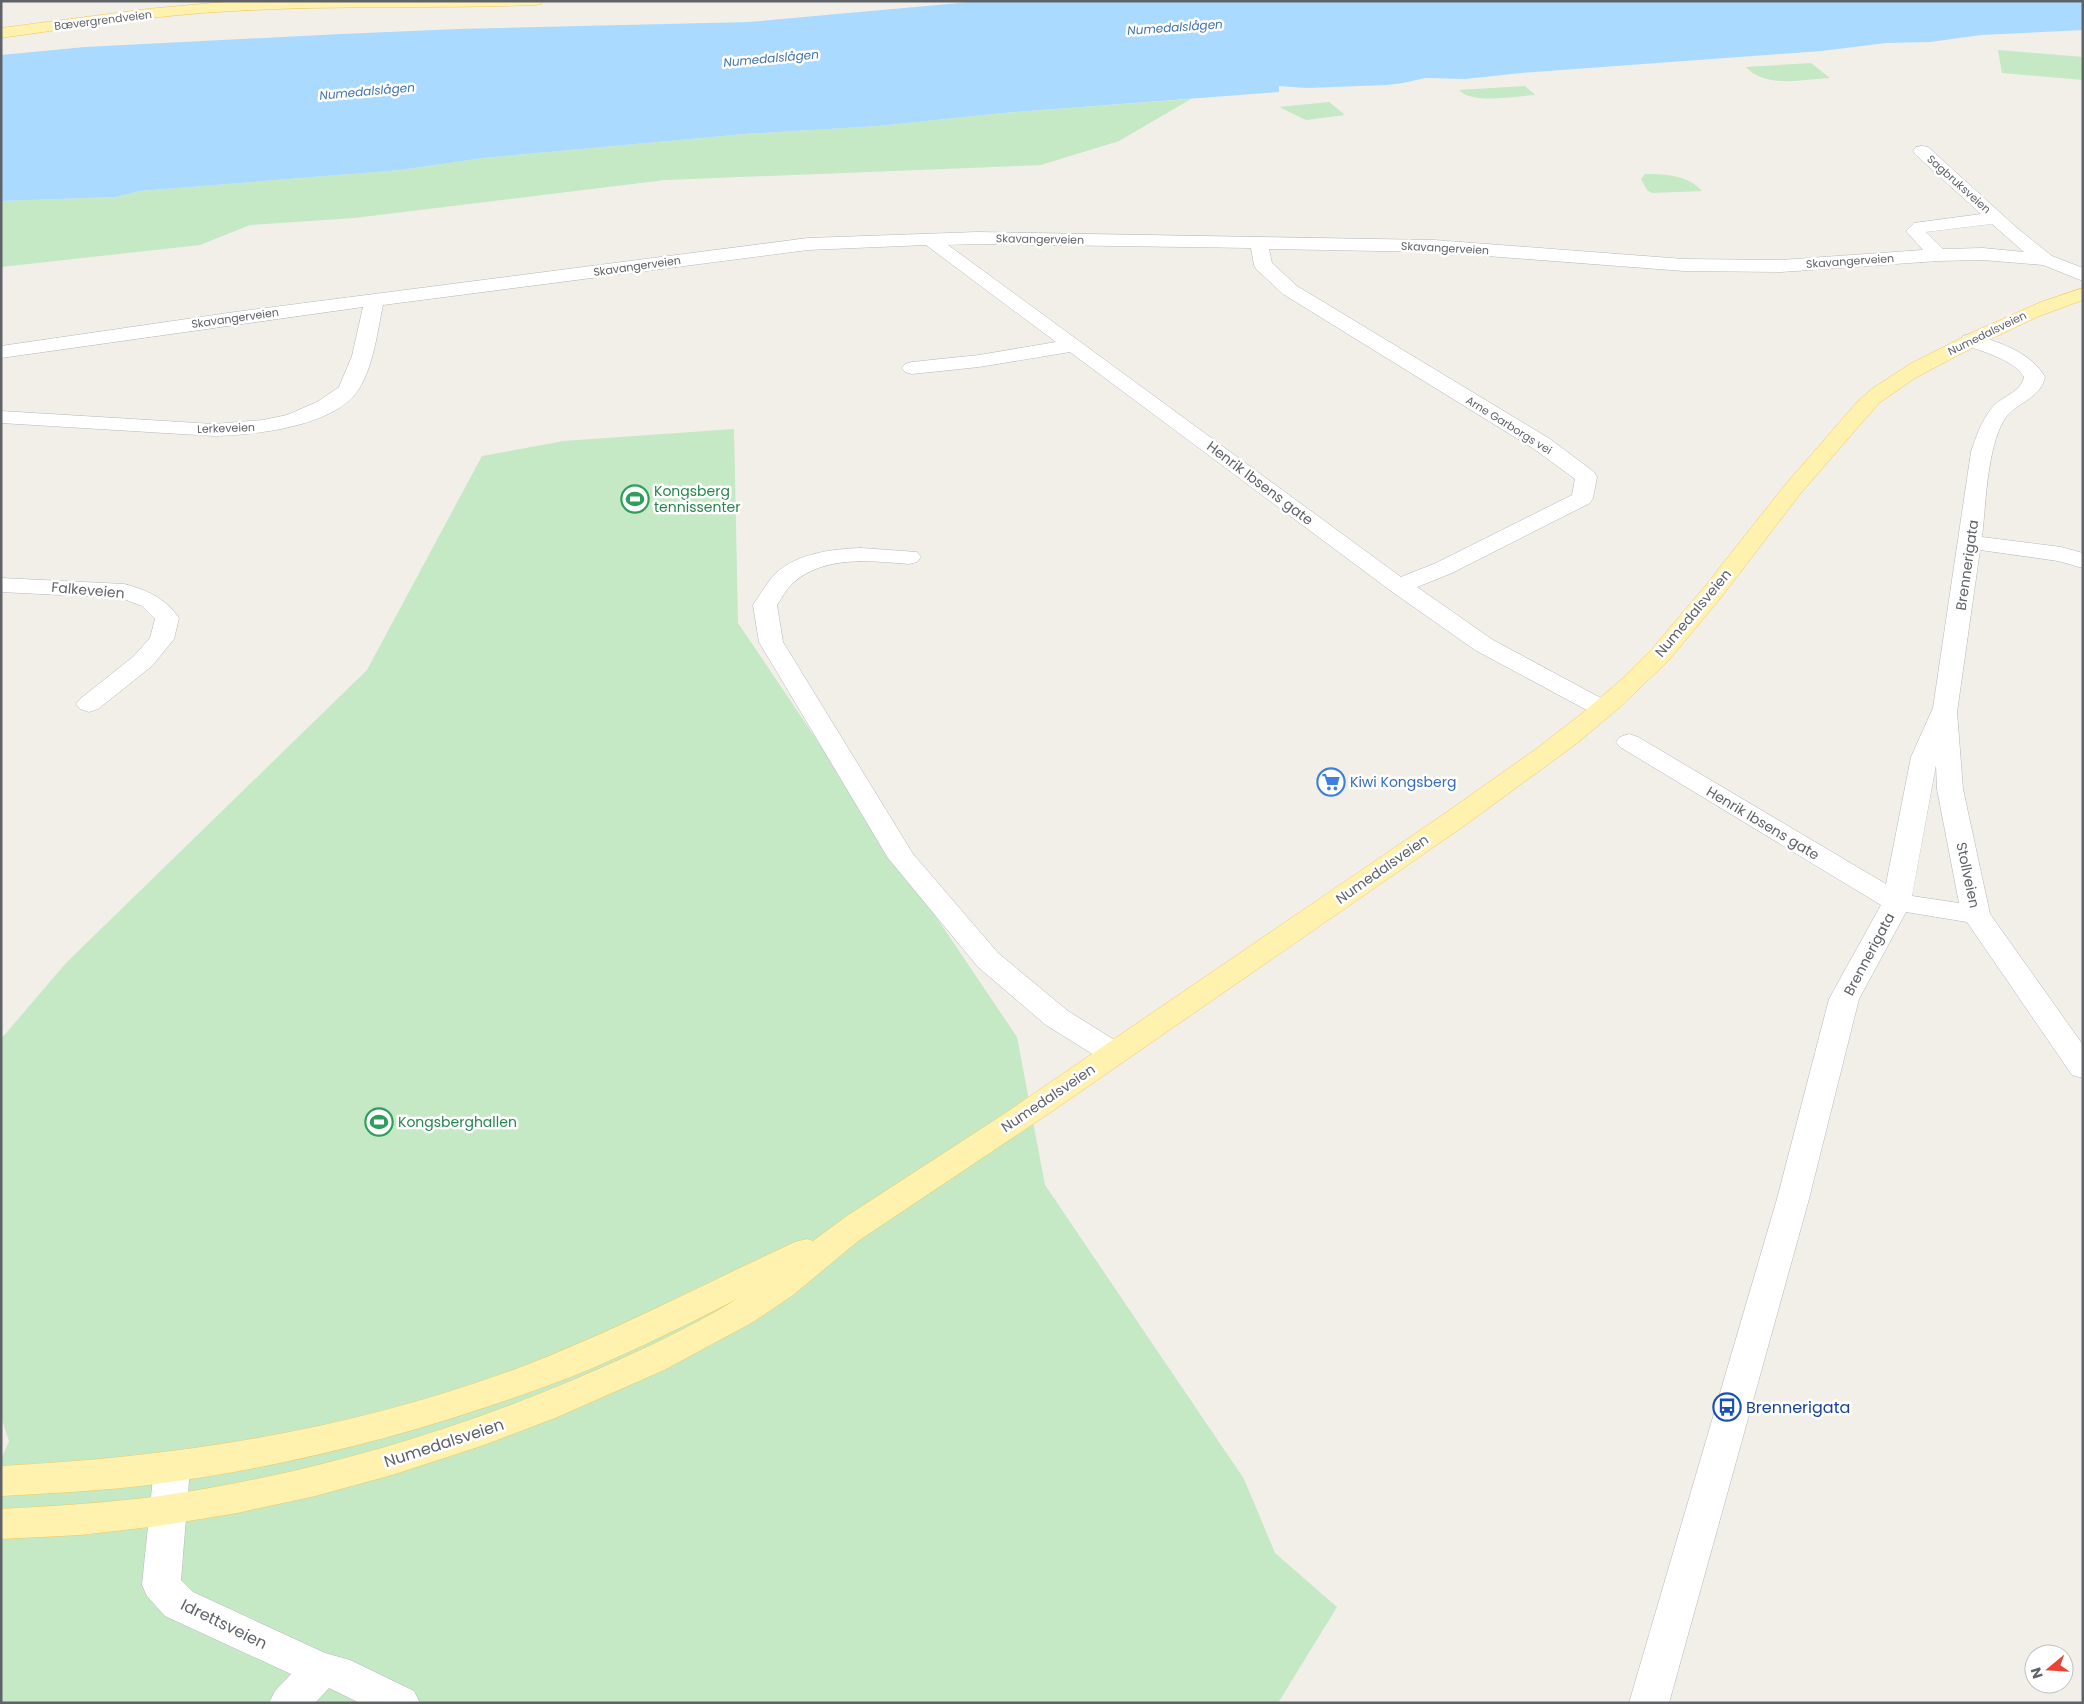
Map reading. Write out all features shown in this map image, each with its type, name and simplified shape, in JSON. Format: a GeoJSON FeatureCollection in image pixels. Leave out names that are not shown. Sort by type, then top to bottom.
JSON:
{"type":"FeatureCollection","features":[{"type":"Feature","properties":{"kind":"main road","name":"Bævergrendveien"},"geometry":{"type":"LineString","coordinates":[[1,33],[142,14],[237,6],[456,4],[536,1]]}},
{"type":"Feature","properties":{"kind":"main road","name":"Numedalsveien"},"geometry":{"type":"LineString","coordinates":[[1,1524],[80,1520],[168,1510],[246,1496],[382,1463],[520,1418],[654,1360],[763,1300],[840,1236],[953,1163],[1501,787],[1537,762],[1603,709],[1632,683],[1668,646],[1801,480],[1870,401],[1892,384],[1931,360],[2031,311],[2083,294]]}},
{"type":"Feature","properties":{"kind":"main road","name":"Numedalsveien"},"geometry":{"type":"LineString","coordinates":[[1853,422],[1888,406],[1931,380],[1991,349],[2048,323],[2083,310]]}},
{"type":"Feature","properties":{"kind":"main road","name":"Numedalsveien"},"geometry":{"type":"LineString","coordinates":[[1,1481],[82,1478],[172,1468],[257,1454],[388,1424],[463,1402],[603,1349],[745,1279],[840,1236]]}},
{"type":"Feature","properties":{"kind":"street","name":"Sagbruksveien"},"geometry":{"type":"LineString","coordinates":[[1922,151],[1996,218],[2047,260]]}},
{"type":"Feature","properties":{"kind":"street","name":"Sagbruksveien"},"geometry":{"type":"LineString","coordinates":[[1938,255],[1915,231],[1920,227],[1996,218]]}},
{"type":"Feature","properties":{"kind":"street","name":"Skavangerveien"},"geometry":{"type":"LineString","coordinates":[[1,352],[235,318],[808,244],[929,239],[978,238],[1434,246],[1684,265],[1781,266],[1938,255],[2014,256],[2047,260],[2083,275]]}},
{"type":"Feature","properties":{"kind":"street","name":"Henrik Ibsens gate"},"geometry":{"type":"LineString","coordinates":[[929,239],[1399,586],[1484,645],[1603,709]]}},
{"type":"Feature","properties":{"kind":"street","name":"Arne Garborgs vei"},"geometry":{"type":"LineString","coordinates":[[1260,243],[1263,264],[1290,290],[1353,326],[1542,444],[1586,477],[1582,498],[1444,568],[1399,586]]}},
{"type":"Feature","properties":{"kind":"street","name":"Lerkeveien"},"geometry":{"type":"LineString","coordinates":[[1,417],[214,430],[241,430],[298,419],[329,404],[348,390],[362,362],[374,300]]}},
{"type":"Feature","properties":{"kind":"street","name":"Brennerigata"},"geometry":{"type":"LineString","coordinates":[[1649,1703],[1793,1200],[1844,999],[1897,902],[1924,757],[1946,708],[1982,452],[1989,429],[1999,412],[2022,396],[2034,384],[2035,378],[2031,369],[2020,361],[1970,340]]}},
{"type":"Feature","properties":{"kind":"street"},"geometry":{"type":"LineString","coordinates":[[912,368],[979,361],[1072,346]]}},
{"type":"Feature","properties":{"kind":"street"},"geometry":{"type":"LineString","coordinates":[[1970,542],[2061,554],[2083,561]]}},
{"type":"Feature","properties":{"kind":"street"},"geometry":{"type":"LineString","coordinates":[[909,557],[860,554],[813,562],[785,578],[765,605],[772,642],[794,682],[902,858],[988,960],[1057,1018],[1113,1053]]}},
{"type":"Feature","properties":{"kind":"street","name":"Falkeveien"},"geometry":{"type":"LineString","coordinates":[[1,585],[124,591],[150,601],[167,618],[162,639],[143,661],[90,704]]}},
{"type":"Feature","properties":{"kind":"street","name":"Stollveien"},"geometry":{"type":"LineString","coordinates":[[1946,708],[1950,789],[1976,915],[2083,1068]]}},
{"type":"Feature","properties":{"kind":"street","name":"Henrik Ibsens gate"},"geometry":{"type":"LineString","coordinates":[[1629,742],[1897,902]]}},
{"type":"Feature","properties":{"kind":"street"},"geometry":{"type":"LineString","coordinates":[[1897,902],[1976,915]]}},
{"type":"Feature","properties":{"kind":"street","name":"Idrettsveien"},"geometry":{"type":"LineString","coordinates":[[172,1468],[161,1586],[179,1604],[320,1670],[336,1672],[400,1703]]}},
{"type":"Feature","properties":{"kind":"street"},"geometry":{"type":"LineString","coordinates":[[289,1703],[320,1670]]}},
{"type":"Feature","properties":{"kind":"green space"},"geometry":{"type":"Polygon","coordinates":[[[1998,50],[2083,57],[2083,80],[2002,73],[1998,50]]]}},
{"type":"Feature","properties":{"kind":"green space"},"geometry":{"type":"Polygon","coordinates":[[[1811,63],[1830,78],[1797,81],[1774,80],[1754,74],[1746,67],[1811,63]]]}},
{"type":"Feature","properties":{"kind":"green space"},"geometry":{"type":"Polygon","coordinates":[[[1525,86],[1535,95],[1484,98],[1466,95],[1459,90],[1525,86]]]}},
{"type":"Feature","properties":{"kind":"green space"},"geometry":{"type":"Polygon","coordinates":[[[1191,99],[1119,141],[1041,165],[665,180],[354,218],[250,225],[200,245],[1,267],[1,201],[116,197],[140,191],[401,170],[483,158],[745,134],[878,126],[1003,113],[1191,99]]]}},
{"type":"Feature","properties":{"kind":"green space"},"geometry":{"type":"Polygon","coordinates":[[[1329,102],[1345,115],[1306,120],[1279,107],[1329,102]]]}},
{"type":"Feature","properties":{"kind":"green space"},"geometry":{"type":"Polygon","coordinates":[[[1645,174],[1676,176],[1690,182],[1702,191],[1652,193],[1647,190],[1641,179],[1645,174]]]}},
{"type":"Feature","properties":{"kind":"green space"},"geometry":{"type":"Polygon","coordinates":[[[734,429],[738,623],[1017,1037],[1045,1185],[1244,1479],[1275,1553],[1337,1607],[1278,1703],[1,1703],[1,1460],[9,1441],[1,1417],[1,1039],[66,963],[367,670],[482,456],[564,441],[734,429]]]}},
{"type":"Feature","properties":{"kind":"water","name":"Numedalslågen"},"geometry":{"type":"Polygon","coordinates":[[[982,1],[2083,1],[2083,30],[1981,35],[1930,42],[1886,43],[1821,51],[1521,73],[1465,79],[1425,78],[1387,85],[1307,88],[1279,86],[1279,92],[1003,113],[878,126],[745,134],[483,158],[401,170],[140,191],[116,197],[1,201],[1,55],[85,47],[341,34],[459,29],[749,22],[982,1]]]}},
{"type":"Feature","properties":{"kind":"place","name":"Kongsberg tennissenter"},"geometry":{"type":"Point","coordinates":[635,499]}},
{"type":"Feature","properties":{"kind":"place","name":"Kiwi Kongsberg"},"geometry":{"type":"Point","coordinates":[1331,782]}},
{"type":"Feature","properties":{"kind":"place","name":"Kongsberghallen"},"geometry":{"type":"Point","coordinates":[379,1122]}},
{"type":"Feature","properties":{"kind":"place","name":"Brennerigata"},"geometry":{"type":"Point","coordinates":[1727,1407]}}]}
